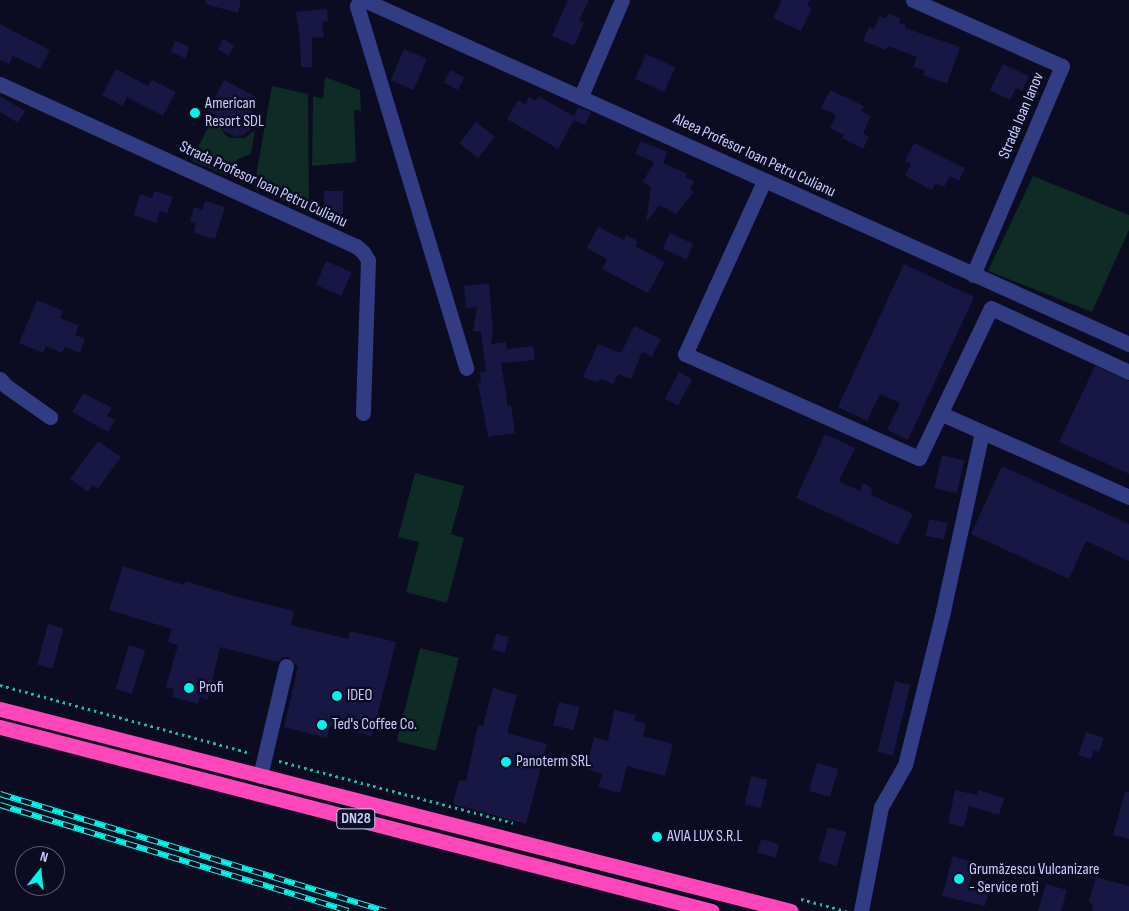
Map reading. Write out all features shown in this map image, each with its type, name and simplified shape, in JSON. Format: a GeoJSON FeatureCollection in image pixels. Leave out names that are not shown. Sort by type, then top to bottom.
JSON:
{"type":"FeatureCollection","features":[{"type":"Feature","properties":{"kind":"highway","name":"DN28"},"geometry":{"type":"LineString","coordinates":[[0,709],[260,776],[794,905]]}},
{"type":"Feature","properties":{"kind":"highway","name":"DN28"},"geometry":{"type":"LineString","coordinates":[[0,727],[712,911]]}},
{"type":"Feature","properties":{"kind":"street"},"geometry":{"type":"LineString","coordinates":[[360,0],[357,6],[466,368]]}},
{"type":"Feature","properties":{"kind":"street","name":"Aleea Profesor Ioan Petru Culianu"},"geometry":{"type":"LineString","coordinates":[[364,0],[1129,344]]}},
{"type":"Feature","properties":{"kind":"street"},"geometry":{"type":"LineString","coordinates":[[581,96],[622,0]]}},
{"type":"Feature","properties":{"kind":"street","name":"Strada Ioan Ianov"},"geometry":{"type":"LineString","coordinates":[[913,0],[1062,66],[974,275]]}},
{"type":"Feature","properties":{"kind":"street","name":"Strada Profesor Ioan Petru Culianu"},"geometry":{"type":"LineString","coordinates":[[0,84],[356,246],[363,252],[368,260],[363,413]]}},
{"type":"Feature","properties":{"kind":"street"},"geometry":{"type":"LineString","coordinates":[[764,181],[685,354],[919,458],[942,414],[991,308],[1129,372]]}},
{"type":"Feature","properties":{"kind":"street"},"geometry":{"type":"LineString","coordinates":[[0,379],[6,386],[50,417]]}},
{"type":"Feature","properties":{"kind":"street"},"geometry":{"type":"LineString","coordinates":[[942,414],[1129,497]]}},
{"type":"Feature","properties":{"kind":"street"},"geometry":{"type":"LineString","coordinates":[[861,911],[881,807],[905,765],[943,611],[982,432]]}},
{"type":"Feature","properties":{"kind":"street"},"geometry":{"type":"LineString","coordinates":[[260,776],[286,666]]}},
{"type":"Feature","properties":{"kind":"path"},"geometry":{"type":"LineString","coordinates":[[0,685],[522,825]]}},
{"type":"Feature","properties":{"kind":"path"},"geometry":{"type":"LineString","coordinates":[[794,905],[846,911]]}},
{"type":"Feature","properties":{"kind":"green space"},"geometry":{"type":"Polygon","coordinates":[[[325,77],[360,90],[361,111],[354,110],[356,162],[312,166],[313,96],[323,99],[325,77]]]}},
{"type":"Feature","properties":{"kind":"green space"},"geometry":{"type":"Polygon","coordinates":[[[272,86],[308,94],[309,213],[254,187],[272,86]]]}},
{"type":"Feature","properties":{"kind":"green space"},"geometry":{"type":"Polygon","coordinates":[[[212,118],[217,121],[225,135],[231,138],[245,138],[255,130],[251,154],[238,159],[231,165],[226,175],[192,161],[212,118]]]}},
{"type":"Feature","properties":{"kind":"green space"},"geometry":{"type":"Polygon","coordinates":[[[1033,176],[1129,215],[1129,230],[1092,312],[988,271],[1033,176]]]}},
{"type":"Feature","properties":{"kind":"green space"},"geometry":{"type":"Polygon","coordinates":[[[415,473],[464,486],[451,534],[464,538],[447,603],[406,592],[419,542],[398,537],[415,473]]]}},
{"type":"Feature","properties":{"kind":"green space"},"geometry":{"type":"Polygon","coordinates":[[[420,648],[459,658],[436,751],[397,741],[420,648]]]}},
{"type":"Feature","properties":{"kind":"building"},"geometry":{"type":"Polygon","coordinates":[[[206,0],[241,0],[238,13],[205,4],[206,0]]]}},
{"type":"Feature","properties":{"kind":"building"},"geometry":{"type":"Polygon","coordinates":[[[568,0],[589,0],[579,20],[584,23],[574,46],[552,36],[568,0]]]}},
{"type":"Feature","properties":{"kind":"building"},"geometry":{"type":"Polygon","coordinates":[[[782,0],[810,0],[807,6],[812,8],[801,31],[773,18],[782,0]]]}},
{"type":"Feature","properties":{"kind":"building"},"geometry":{"type":"Polygon","coordinates":[[[327,9],[328,21],[322,22],[324,37],[312,38],[312,67],[301,67],[296,12],[327,9]]]}},
{"type":"Feature","properties":{"kind":"building"},"geometry":{"type":"Polygon","coordinates":[[[888,13],[900,18],[899,23],[906,25],[905,28],[960,47],[947,84],[923,75],[925,71],[913,66],[917,57],[888,46],[886,50],[863,41],[869,27],[874,29],[880,16],[886,19],[888,13]]]}},
{"type":"Feature","properties":{"kind":"building"},"geometry":{"type":"Polygon","coordinates":[[[0,24],[50,50],[40,69],[13,56],[9,64],[0,60],[0,24]]]}},
{"type":"Feature","properties":{"kind":"building"},"geometry":{"type":"Polygon","coordinates":[[[223,39],[235,45],[229,56],[218,50],[223,39]]]}},
{"type":"Feature","properties":{"kind":"building"},"geometry":{"type":"Polygon","coordinates":[[[175,41],[190,47],[185,58],[171,52],[175,41]]]}},
{"type":"Feature","properties":{"kind":"building"},"geometry":{"type":"Polygon","coordinates":[[[404,49],[427,59],[414,90],[391,80],[404,49]]]}},
{"type":"Feature","properties":{"kind":"building"},"geometry":{"type":"Polygon","coordinates":[[[646,54],[675,67],[664,92],[635,79],[646,54]]]}},
{"type":"Feature","properties":{"kind":"building"},"geometry":{"type":"Polygon","coordinates":[[[1003,64],[1029,76],[1022,91],[1016,88],[1010,100],[990,90],[1003,64]]]}},
{"type":"Feature","properties":{"kind":"building"},"geometry":{"type":"Polygon","coordinates":[[[116,69],[148,86],[152,80],[176,92],[163,116],[127,97],[123,106],[102,95],[116,69]]]}},
{"type":"Feature","properties":{"kind":"building"},"geometry":{"type":"Polygon","coordinates":[[[450,70],[464,77],[458,90],[444,82],[450,70]]]}},
{"type":"Feature","properties":{"kind":"building"},"geometry":{"type":"Polygon","coordinates":[[[224,80],[255,96],[251,105],[254,122],[252,128],[237,137],[226,133],[222,129],[219,117],[208,111],[224,80]]]}},
{"type":"Feature","properties":{"kind":"building"},"geometry":{"type":"Polygon","coordinates":[[[830,90],[864,106],[861,111],[871,116],[863,134],[869,137],[863,149],[842,138],[844,135],[830,128],[836,115],[821,108],[830,90]]]}},
{"type":"Feature","properties":{"kind":"building"},"geometry":{"type":"Polygon","coordinates":[[[0,96],[25,111],[18,123],[0,112],[0,96]]]}},
{"type":"Feature","properties":{"kind":"building"},"geometry":{"type":"Polygon","coordinates":[[[538,96],[574,116],[578,107],[591,112],[585,125],[574,120],[558,149],[507,119],[518,100],[525,104],[529,97],[536,101],[538,96]]]}},
{"type":"Feature","properties":{"kind":"building"},"geometry":{"type":"Polygon","coordinates":[[[476,122],[495,137],[478,158],[459,143],[476,122]]]}},
{"type":"Feature","properties":{"kind":"building"},"geometry":{"type":"Polygon","coordinates":[[[641,141],[667,152],[663,163],[687,174],[685,177],[694,181],[690,190],[694,192],[676,214],[659,205],[646,223],[651,187],[643,182],[654,162],[635,154],[641,141]]]}},
{"type":"Feature","properties":{"kind":"building"},"geometry":{"type":"Polygon","coordinates":[[[914,143],[965,168],[959,181],[950,176],[944,187],[936,183],[932,190],[905,176],[911,164],[905,161],[914,143]]]}},
{"type":"Feature","properties":{"kind":"building"},"geometry":{"type":"Polygon","coordinates":[[[154,191],[173,197],[167,214],[160,211],[156,223],[134,215],[140,194],[152,198],[154,191]]]}},
{"type":"Feature","properties":{"kind":"building"},"geometry":{"type":"Polygon","coordinates":[[[324,191],[343,191],[343,214],[324,214],[324,191]]]}},
{"type":"Feature","properties":{"kind":"building"},"geometry":{"type":"Polygon","coordinates":[[[205,201],[225,207],[215,239],[194,233],[196,223],[190,221],[194,207],[202,210],[205,201]]]}},
{"type":"Feature","properties":{"kind":"building"},"geometry":{"type":"Polygon","coordinates":[[[598,227],[624,240],[626,235],[638,241],[635,246],[665,262],[648,293],[602,269],[607,259],[587,248],[598,227]]]}},
{"type":"Feature","properties":{"kind":"building"},"geometry":{"type":"Polygon","coordinates":[[[670,233],[694,244],[686,259],[663,248],[670,233]]]}},
{"type":"Feature","properties":{"kind":"building"},"geometry":{"type":"Polygon","coordinates":[[[326,261],[352,272],[342,296],[316,285],[326,261]]]}},
{"type":"Feature","properties":{"kind":"building"},"geometry":{"type":"Polygon","coordinates":[[[904,264],[974,297],[908,440],[887,430],[900,403],[880,394],[867,421],[838,407],[904,264]]]}},
{"type":"Feature","properties":{"kind":"building"},"geometry":{"type":"Polygon","coordinates":[[[489,283],[493,330],[491,344],[506,342],[507,349],[533,346],[535,360],[501,363],[508,406],[511,405],[515,433],[488,437],[478,383],[481,382],[480,372],[486,371],[481,332],[473,331],[477,307],[466,308],[464,286],[489,283]]]}},
{"type":"Feature","properties":{"kind":"building"},"geometry":{"type":"Polygon","coordinates":[[[37,300],[63,311],[60,318],[79,326],[75,335],[85,339],[80,353],[65,347],[62,353],[46,346],[43,353],[19,343],[37,300]]]}},
{"type":"Feature","properties":{"kind":"building"},"geometry":{"type":"Polygon","coordinates":[[[634,326],[661,339],[652,357],[642,352],[631,379],[618,374],[613,384],[600,379],[598,383],[583,377],[598,344],[621,353],[634,326]]]}},
{"type":"Feature","properties":{"kind":"building"},"geometry":{"type":"Polygon","coordinates":[[[1095,366],[1129,381],[1129,474],[1059,442],[1095,366]]]}},
{"type":"Feature","properties":{"kind":"building"},"geometry":{"type":"Polygon","coordinates":[[[679,372],[692,379],[678,406],[665,398],[679,372]]]}},
{"type":"Feature","properties":{"kind":"building"},"geometry":{"type":"Polygon","coordinates":[[[83,393],[112,408],[107,416],[115,420],[108,432],[72,412],[83,393]]]}},
{"type":"Feature","properties":{"kind":"building"},"geometry":{"type":"Polygon","coordinates":[[[825,434],[855,448],[839,481],[860,491],[863,483],[873,489],[871,495],[913,514],[898,545],[796,498],[825,434]]]}},
{"type":"Feature","properties":{"kind":"building"},"geometry":{"type":"Polygon","coordinates":[[[98,441],[121,457],[98,489],[93,485],[88,492],[70,479],[98,441]]]}},
{"type":"Feature","properties":{"kind":"building"},"geometry":{"type":"Polygon","coordinates":[[[942,455],[964,460],[957,493],[934,488],[942,455]]]}},
{"type":"Feature","properties":{"kind":"building"},"geometry":{"type":"Polygon","coordinates":[[[1002,466],[1129,524],[1129,561],[1086,541],[1069,579],[971,534],[1002,466]]]}},
{"type":"Feature","properties":{"kind":"building"},"geometry":{"type":"Polygon","coordinates":[[[929,519],[948,523],[944,540],[925,536],[929,519]]]}},
{"type":"Feature","properties":{"kind":"building"},"geometry":{"type":"Polygon","coordinates":[[[123,566],[184,585],[185,581],[294,611],[291,625],[348,639],[350,631],[396,642],[372,736],[330,726],[327,738],[284,727],[298,667],[288,657],[283,657],[278,662],[220,647],[208,700],[200,697],[198,704],[172,697],[174,689],[166,687],[178,645],[168,642],[172,629],[109,610],[123,566]]]}},
{"type":"Feature","properties":{"kind":"building"},"geometry":{"type":"Polygon","coordinates":[[[48,624],[63,628],[53,669],[37,665],[48,624]]]}},
{"type":"Feature","properties":{"kind":"building"},"geometry":{"type":"Polygon","coordinates":[[[496,634],[509,637],[505,653],[492,650],[496,634]]]}},
{"type":"Feature","properties":{"kind":"building"},"geometry":{"type":"Polygon","coordinates":[[[129,645],[145,650],[132,694],[116,689],[129,645]]]}},
{"type":"Feature","properties":{"kind":"building"},"geometry":{"type":"Polygon","coordinates":[[[895,681],[911,685],[893,756],[877,752],[895,681]]]}},
{"type":"Feature","properties":{"kind":"building","name":"Panoterm SRL"},"geometry":{"type":"Polygon","coordinates":[[[493,688],[517,695],[507,733],[547,744],[526,824],[453,804],[459,780],[466,781],[478,725],[483,726],[493,688]]]}},
{"type":"Feature","properties":{"kind":"building"},"geometry":{"type":"Polygon","coordinates":[[[559,702],[579,707],[574,730],[553,725],[559,702]]]}},
{"type":"Feature","properties":{"kind":"building"},"geometry":{"type":"Polygon","coordinates":[[[614,710],[636,715],[634,721],[646,723],[643,736],[673,744],[665,776],[627,766],[620,793],[598,787],[602,774],[586,769],[594,737],[608,741],[614,710]]]}},
{"type":"Feature","properties":{"kind":"building"},"geometry":{"type":"Polygon","coordinates":[[[1086,732],[1104,738],[1099,752],[1094,750],[1091,759],[1078,755],[1086,732]]]}},
{"type":"Feature","properties":{"kind":"building"},"geometry":{"type":"Polygon","coordinates":[[[817,763],[838,769],[830,797],[809,791],[817,763]]]}},
{"type":"Feature","properties":{"kind":"building"},"geometry":{"type":"Polygon","coordinates":[[[751,776],[768,780],[761,808],[744,804],[751,776]]]}},
{"type":"Feature","properties":{"kind":"building"},"geometry":{"type":"Polygon","coordinates":[[[955,790],[977,795],[978,790],[1004,798],[999,815],[969,806],[964,827],[948,823],[955,790]]]}},
{"type":"Feature","properties":{"kind":"building"},"geometry":{"type":"Polygon","coordinates":[[[1125,792],[1129,792],[1129,839],[1113,835],[1125,792]]]}},
{"type":"Feature","properties":{"kind":"building"},"geometry":{"type":"Polygon","coordinates":[[[828,827],[846,832],[837,866],[818,861],[828,827]]]}},
{"type":"Feature","properties":{"kind":"building"},"geometry":{"type":"Polygon","coordinates":[[[761,839],[779,844],[775,858],[757,852],[761,839]]]}},
{"type":"Feature","properties":{"kind":"building","name":"Grumăzescu Vulcanizare - Service roți"},"geometry":{"type":"Polygon","coordinates":[[[953,856],[975,863],[969,885],[989,890],[985,906],[942,896],[953,856]]]}},
{"type":"Feature","properties":{"kind":"building"},"geometry":{"type":"Polygon","coordinates":[[[1096,877],[1129,886],[1129,911],[1092,911],[1093,906],[1089,901],[1096,877]]]}},
{"type":"Feature","properties":{"kind":"building"},"geometry":{"type":"Polygon","coordinates":[[[1046,884],[1067,890],[1061,911],[1038,911],[1046,884]]]}},
{"type":"Feature","properties":{"kind":"railway"},"geometry":{"type":"LineString","coordinates":[[0,794],[386,911]]}},
{"type":"Feature","properties":{"kind":"railway"},"geometry":{"type":"LineString","coordinates":[[0,805],[348,911]]}},
{"type":"Feature","properties":{"kind":"place","name":"American Resort SDL"},"geometry":{"type":"Point","coordinates":[195,113]}},
{"type":"Feature","properties":{"kind":"place","name":"Profi"},"geometry":{"type":"Point","coordinates":[189,688]}},
{"type":"Feature","properties":{"kind":"place","name":"IDEO"},"geometry":{"type":"Point","coordinates":[337,696]}},
{"type":"Feature","properties":{"kind":"place","name":"Ted's Coffee Co."},"geometry":{"type":"Point","coordinates":[322,725]}},
{"type":"Feature","properties":{"kind":"place","name":"Panoterm SRL"},"geometry":{"type":"Point","coordinates":[506,762]}},
{"type":"Feature","properties":{"kind":"place","name":"AVIA LUX S.R.L"},"geometry":{"type":"Point","coordinates":[657,837]}},
{"type":"Feature","properties":{"kind":"place","name":"Grumăzescu Vulcanizare - Service roți"},"geometry":{"type":"Point","coordinates":[959,879]}}]}
